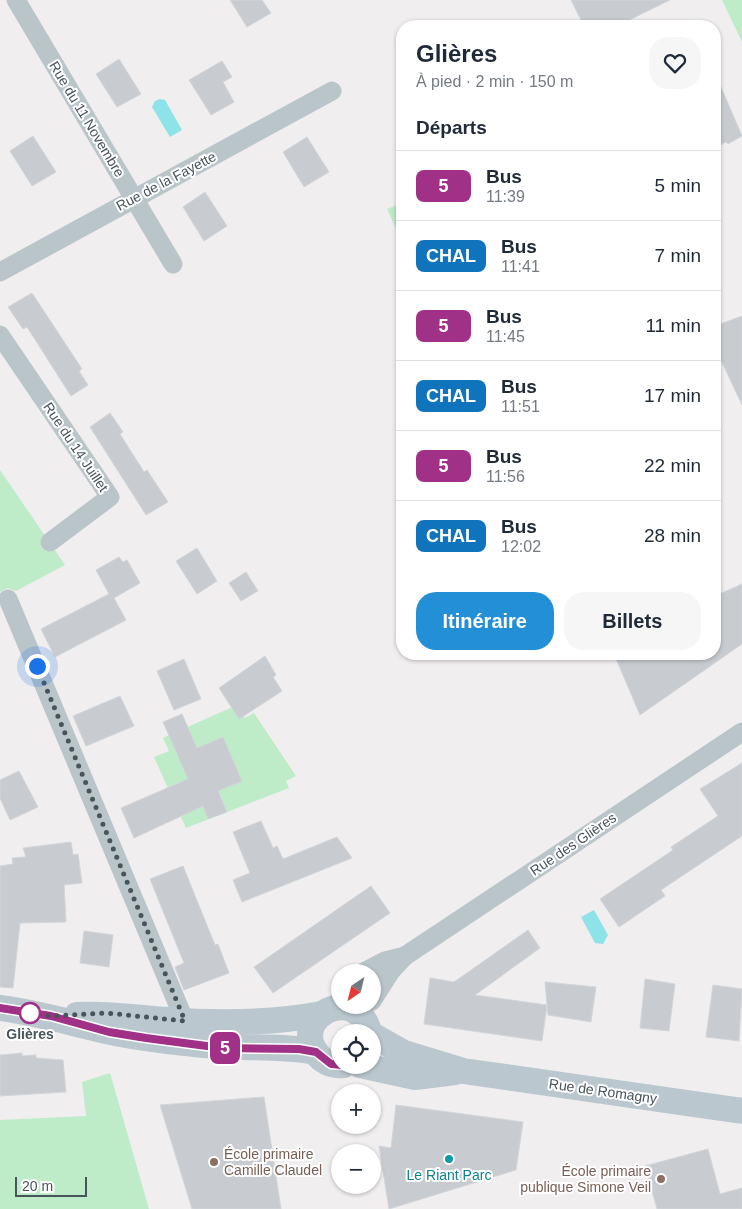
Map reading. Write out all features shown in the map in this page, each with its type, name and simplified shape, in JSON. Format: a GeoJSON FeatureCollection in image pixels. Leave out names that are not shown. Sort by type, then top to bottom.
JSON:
{"type":"FeatureCollection","features":[{"type":"Feature","properties":{"kind":"street","name":"Rue du 11 Novembre"},"geometry":{"type":"LineString","coordinates":[[16,0],[173,264]]}},
{"type":"Feature","properties":{"kind":"street","name":"Rue de la Fayette"},"geometry":{"type":"LineString","coordinates":[[0,272],[332,91]]}},
{"type":"Feature","properties":{"kind":"street","name":"Rue du 14 Juillet"},"geometry":{"type":"LineString","coordinates":[[0,334],[110,497],[50,542]]}},
{"type":"Feature","properties":{"kind":"street"},"geometry":{"type":"LineString","coordinates":[[8,599],[195,1044]]}},
{"type":"Feature","properties":{"kind":"street","name":"Rue des Glières"},"geometry":{"type":"LineString","coordinates":[[357,1015],[390,971],[405,956],[742,732]]}},
{"type":"Feature","properties":{"kind":"street","name":"Rue des Glières"},"geometry":{"type":"LineString","coordinates":[[378,964],[385,960],[405,956]]}},
{"type":"Feature","properties":{"kind":"street"},"geometry":{"type":"LineString","coordinates":[[0,1008],[51,1016],[117,1033],[195,1044],[238,1048],[281,1047],[316,1052]]}},
{"type":"Feature","properties":{"kind":"street"},"geometry":{"type":"LineString","coordinates":[[51,1016],[107,1013],[185,1021],[276,1021],[357,1015]]}},
{"type":"Feature","properties":{"kind":"street"},"geometry":{"type":"LineString","coordinates":[[331,1063],[327,1062],[316,1052],[311,1032],[314,1023],[357,1015]]}},
{"type":"Feature","properties":{"kind":"street","name":"Rue de Romagny"},"geometry":{"type":"LineString","coordinates":[[357,1015],[404,1053],[463,1071],[742,1111]]}},
{"type":"Feature","properties":{"kind":"street","name":"Rue de Romagny"},"geometry":{"type":"LineString","coordinates":[[381,1070],[415,1077],[463,1071]]}},
{"type":"Feature","properties":{"kind":"green space"},"geometry":{"type":"Polygon","coordinates":[[[722,0],[742,0],[742,42],[722,0]]]}},
{"type":"Feature","properties":{"kind":"green space"},"geometry":{"type":"Polygon","coordinates":[[[396,205],[396,229],[387,209],[396,205]]]}},
{"type":"Feature","properties":{"kind":"green space"},"geometry":{"type":"Polygon","coordinates":[[[0,470],[65,565],[16,591],[7,588],[0,592],[0,470]]]}},
{"type":"Feature","properties":{"kind":"green space"},"geometry":{"type":"Polygon","coordinates":[[[237,705],[245,718],[254,713],[296,776],[286,781],[289,788],[186,828],[154,757],[169,751],[163,738],[237,705]]]}},
{"type":"Feature","properties":{"kind":"green space"},"geometry":{"type":"Polygon","coordinates":[[[110,1073],[149,1209],[0,1209],[0,1120],[86,1116],[82,1082],[110,1073]]]}},
{"type":"Feature","properties":{"kind":"water"},"geometry":{"type":"Polygon","coordinates":[[[165,100],[182,130],[170,137],[152,107],[155,101],[165,100]]]}},
{"type":"Feature","properties":{"kind":"water"},"geometry":{"type":"Polygon","coordinates":[[[594,910],[608,935],[603,944],[595,943],[581,917],[594,910]]]}},
{"type":"Feature","properties":{"kind":"building"},"geometry":{"type":"Polygon","coordinates":[[[230,0],[262,0],[271,13],[247,27],[230,0]]]}},
{"type":"Feature","properties":{"kind":"building"},"geometry":{"type":"Polygon","coordinates":[[[571,0],[670,0],[629,20],[581,20],[571,0]]]}},
{"type":"Feature","properties":{"kind":"building"},"geometry":{"type":"Polygon","coordinates":[[[119,59],[141,94],[117,107],[96,74],[119,59]]]}},
{"type":"Feature","properties":{"kind":"building"},"geometry":{"type":"Polygon","coordinates":[[[222,61],[232,77],[223,82],[234,102],[211,115],[189,80],[222,61]]]}},
{"type":"Feature","properties":{"kind":"building"},"geometry":{"type":"Polygon","coordinates":[[[721,87],[742,136],[728,144],[726,142],[721,144],[721,87]]]}},
{"type":"Feature","properties":{"kind":"building"},"geometry":{"type":"Polygon","coordinates":[[[33,136],[56,172],[32,186],[10,151],[33,136]]]}},
{"type":"Feature","properties":{"kind":"building"},"geometry":{"type":"Polygon","coordinates":[[[307,137],[329,172],[304,187],[283,152],[307,137]]]}},
{"type":"Feature","properties":{"kind":"building"},"geometry":{"type":"Polygon","coordinates":[[[205,192],[227,226],[204,241],[183,207],[205,192]]]}},
{"type":"Feature","properties":{"kind":"building"},"geometry":{"type":"Polygon","coordinates":[[[32,293],[82,369],[79,371],[88,385],[71,396],[27,327],[23,329],[8,307],[32,293]]]}},
{"type":"Feature","properties":{"kind":"building"},"geometry":{"type":"Polygon","coordinates":[[[742,316],[742,405],[721,360],[721,324],[742,316]]]}},
{"type":"Feature","properties":{"kind":"building"},"geometry":{"type":"Polygon","coordinates":[[[110,413],[123,432],[120,434],[144,472],[147,470],[168,502],[146,515],[90,427],[110,413]]]}},
{"type":"Feature","properties":{"kind":"building"},"geometry":{"type":"Polygon","coordinates":[[[197,548],[217,581],[197,594],[176,561],[197,548]]]}},
{"type":"Feature","properties":{"kind":"building"},"geometry":{"type":"Polygon","coordinates":[[[119,557],[123,562],[127,560],[140,583],[114,598],[126,620],[55,657],[41,629],[109,594],[96,570],[119,557]]]}},
{"type":"Feature","properties":{"kind":"building"},"geometry":{"type":"Polygon","coordinates":[[[246,572],[258,591],[241,601],[229,583],[246,572]]]}},
{"type":"Feature","properties":{"kind":"building"},"geometry":{"type":"Polygon","coordinates":[[[742,584],[742,644],[721,659],[721,593],[742,584]]]}},
{"type":"Feature","properties":{"kind":"building"},"geometry":{"type":"Polygon","coordinates":[[[265,656],[276,675],[273,677],[282,691],[239,719],[219,688],[265,656]]]}},
{"type":"Feature","properties":{"kind":"building"},"geometry":{"type":"Polygon","coordinates":[[[184,659],[201,699],[174,710],[157,671],[184,659]]]}},
{"type":"Feature","properties":{"kind":"building"},"geometry":{"type":"Polygon","coordinates":[[[617,660],[719,660],[640,715],[617,660]]]}},
{"type":"Feature","properties":{"kind":"building"},"geometry":{"type":"Polygon","coordinates":[[[120,696],[134,726],[86,746],[73,716],[120,696]]]}},
{"type":"Feature","properties":{"kind":"building"},"geometry":{"type":"Polygon","coordinates":[[[182,714],[197,748],[223,737],[242,781],[218,791],[227,812],[208,819],[203,806],[134,838],[121,808],[188,779],[163,722],[182,714]]]}},
{"type":"Feature","properties":{"kind":"building"},"geometry":{"type":"Polygon","coordinates":[[[742,763],[742,836],[661,890],[665,896],[619,927],[600,899],[673,850],[671,847],[718,816],[700,789],[742,763]]]}},
{"type":"Feature","properties":{"kind":"building"},"geometry":{"type":"Polygon","coordinates":[[[19,771],[38,807],[10,820],[0,798],[0,780],[19,771]]]}},
{"type":"Feature","properties":{"kind":"building"},"geometry":{"type":"Polygon","coordinates":[[[261,821],[273,848],[277,846],[283,859],[337,837],[352,858],[242,902],[233,880],[250,873],[233,832],[261,821]]]}},
{"type":"Feature","properties":{"kind":"building"},"geometry":{"type":"Polygon","coordinates":[[[71,842],[73,855],[78,854],[82,883],[64,885],[66,922],[20,923],[13,988],[0,987],[0,866],[13,864],[12,858],[26,857],[23,848],[71,842]]]}},
{"type":"Feature","properties":{"kind":"building"},"geometry":{"type":"Polygon","coordinates":[[[183,866],[215,945],[218,944],[229,973],[184,990],[175,967],[184,963],[150,879],[183,866]]]}},
{"type":"Feature","properties":{"kind":"building"},"geometry":{"type":"Polygon","coordinates":[[[371,886],[390,913],[273,993],[254,967],[371,886]]]}},
{"type":"Feature","properties":{"kind":"building"},"geometry":{"type":"Polygon","coordinates":[[[528,930],[540,948],[475,995],[547,1005],[542,1041],[424,1024],[430,978],[454,982],[528,930]]]}},
{"type":"Feature","properties":{"kind":"building"},"geometry":{"type":"Polygon","coordinates":[[[84,931],[113,935],[109,967],[80,963],[84,931]]]}},
{"type":"Feature","properties":{"kind":"building"},"geometry":{"type":"Polygon","coordinates":[[[645,979],[675,984],[669,1031],[640,1028],[645,979]]]}},
{"type":"Feature","properties":{"kind":"building"},"geometry":{"type":"Polygon","coordinates":[[[545,982],[596,987],[591,1022],[548,1015],[545,982]]]}},
{"type":"Feature","properties":{"kind":"building"},"geometry":{"type":"Polygon","coordinates":[[[713,985],[742,989],[739,1041],[706,1037],[713,985]]]}},
{"type":"Feature","properties":{"kind":"building"},"geometry":{"type":"Polygon","coordinates":[[[22,1053],[22,1056],[36,1055],[36,1058],[63,1060],[66,1092],[0,1096],[0,1055],[22,1053]]]}},
{"type":"Feature","properties":{"kind":"building"},"geometry":{"type":"Polygon","coordinates":[[[264,1097],[281,1209],[192,1209],[160,1105],[264,1097]]]}},
{"type":"Feature","properties":{"kind":"building","name":"Le Riant Parc"},"geometry":{"type":"Polygon","coordinates":[[[396,1105],[523,1122],[516,1170],[389,1209],[381,1159],[381,1146],[391,1148],[396,1105]]]}},
{"type":"Feature","properties":{"kind":"building"},"geometry":{"type":"Polygon","coordinates":[[[708,1149],[720,1194],[742,1188],[742,1209],[657,1209],[645,1166],[708,1149]]]}},
{"type":"Feature","properties":{"kind":"bus line","name":"5"},"geometry":{"type":"LineString","coordinates":[[0,1008],[51,1016],[109,1032],[146,1038],[222,1048],[281,1047],[299,1049],[316,1052],[320,1058],[331,1064]]}},
{"type":"Feature","properties":{"kind":"place","name":"Glières"},"geometry":{"type":"Point","coordinates":[30,1013]}},
{"type":"Feature","properties":{"kind":"place","name":"Le Riant Parc"},"geometry":{"type":"Point","coordinates":[449,1159]}},
{"type":"Feature","properties":{"kind":"place","name":"École primaire Camille Claudel"},"geometry":{"type":"Point","coordinates":[214,1162]}},
{"type":"Feature","properties":{"kind":"place","name":"École primaire publique Simone Veil"},"geometry":{"type":"Point","coordinates":[661,1179]}},
{"type":"Feature","properties":{"kind":"route"},"geometry":{"type":"LineString","coordinates":[[30,1013],[51,1016],[107,1013],[185,1021],[37,666]]}}]}
